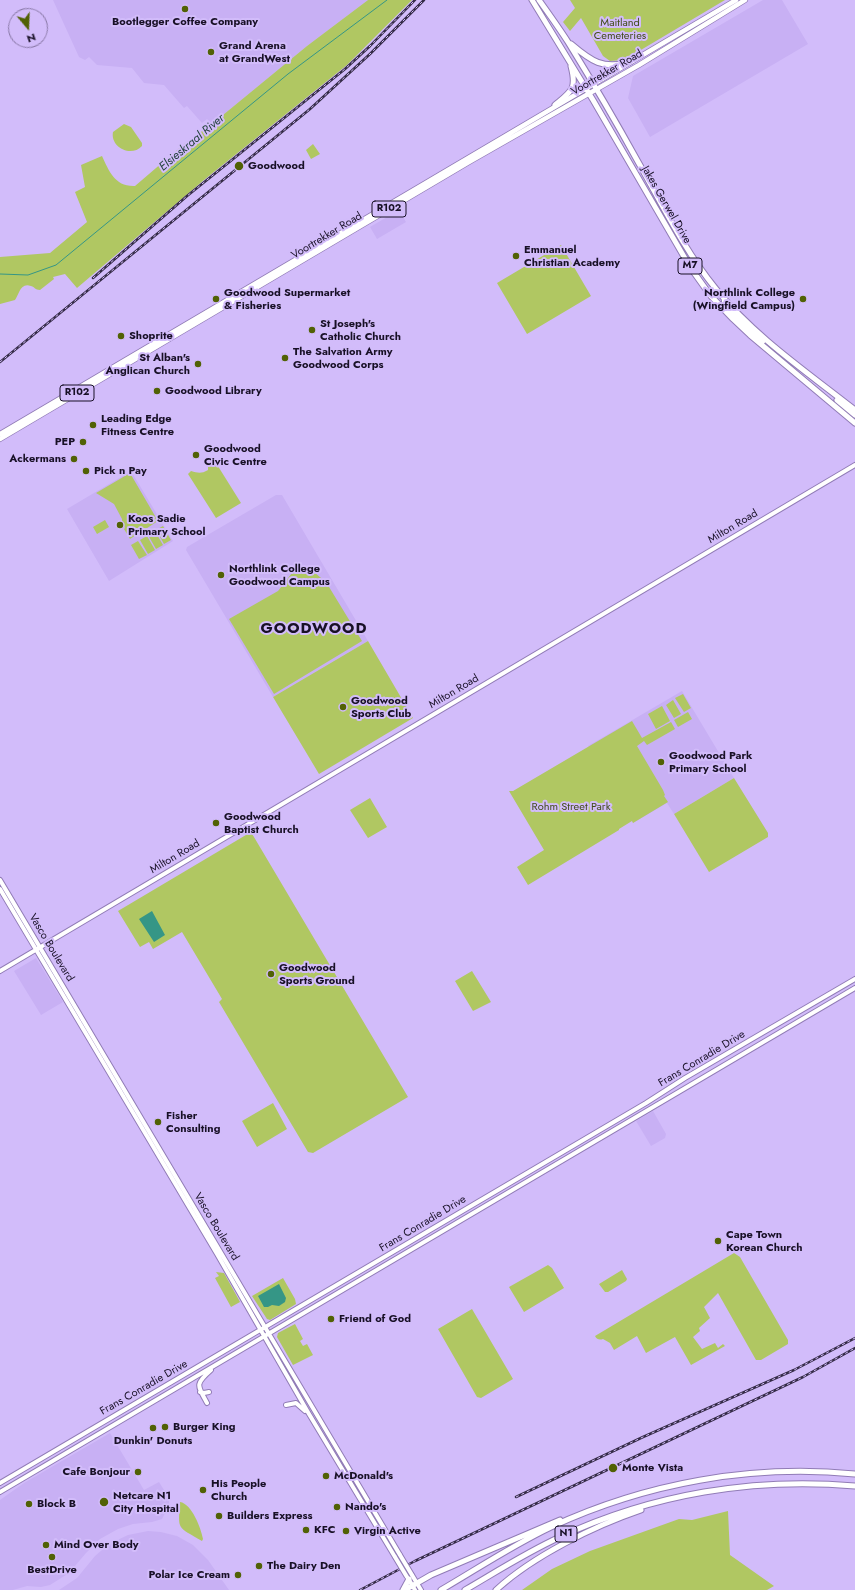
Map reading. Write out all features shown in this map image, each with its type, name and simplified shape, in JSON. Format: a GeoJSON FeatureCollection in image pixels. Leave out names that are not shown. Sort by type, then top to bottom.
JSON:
{"type":"FeatureCollection","features":[{"type":"Feature","properties":{"kind":"highway","name":"Jakes Gerwel Drive"},"geometry":{"type":"LineString","coordinates":[[532,0],[586,88],[690,267],[710,295],[733,319],[772,354],[855,423]]}},
{"type":"Feature","properties":{"kind":"highway","name":"Jakes Gerwel Drive"},"geometry":{"type":"LineString","coordinates":[[539,0],[567,40],[597,89],[697,264],[724,298],[747,322],[772,344],[855,410]]}},
{"type":"Feature","properties":{"kind":"highway"},"geometry":{"type":"LineString","coordinates":[[567,40],[598,63],[614,66],[630,62]]}},
{"type":"Feature","properties":{"kind":"highway"},"geometry":{"type":"LineString","coordinates":[[555,105],[570,93],[573,86],[573,77],[569,61]]}},
{"type":"Feature","properties":{"kind":"highway"},"geometry":{"type":"LineString","coordinates":[[710,295],[717,298],[724,298],[726,306],[766,344],[772,354]]}},
{"type":"Feature","properties":{"kind":"highway"},"geometry":{"type":"LineString","coordinates":[[831,391],[838,400],[855,415]]}},
{"type":"Feature","properties":{"kind":"highway","name":"N1"},"geometry":{"type":"LineString","coordinates":[[441,1590],[532,1537],[598,1507],[660,1488],[724,1476],[795,1471],[855,1474]]}},
{"type":"Feature","properties":{"kind":"highway","name":"N1"},"geometry":{"type":"LineString","coordinates":[[465,1590],[526,1554],[575,1530],[629,1510],[676,1497],[720,1489],[767,1484],[855,1486]]}},
{"type":"Feature","properties":{"kind":"highway"},"geometry":{"type":"LineString","coordinates":[[496,1590],[522,1570],[582,1535],[628,1514],[676,1497]]}},
{"type":"Feature","properties":{"kind":"highway"},"geometry":{"type":"LineString","coordinates":[[404,1590],[415,1586],[431,1576],[570,1515],[598,1507]]}},
{"type":"Feature","properties":{"kind":"highway"},"geometry":{"type":"LineString","coordinates":[[404,1590],[409,1577]]}},
{"type":"Feature","properties":{"kind":"main road","name":"Voortrekker Road"},"geometry":{"type":"LineString","coordinates":[[0,434],[555,105],[736,0]]}},
{"type":"Feature","properties":{"kind":"main road","name":"Voortrekker Road"},"geometry":{"type":"LineString","coordinates":[[0,439],[664,50],[746,0]]}},
{"type":"Feature","properties":{"kind":"main road","name":"Milton Road"},"geometry":{"type":"LineString","coordinates":[[0,972],[855,465]]}},
{"type":"Feature","properties":{"kind":"main road","name":"Vasco Boulevard"},"geometry":{"type":"LineString","coordinates":[[0,880],[38,949],[309,1414],[397,1556]]}},
{"type":"Feature","properties":{"kind":"main road","name":"Vasco Boulevard"},"geometry":{"type":"LineString","coordinates":[[0,889],[38,949],[266,1327],[409,1577],[415,1586],[421,1590]]}},
{"type":"Feature","properties":{"kind":"main road","name":"Frans Conradie Drive"},"geometry":{"type":"LineString","coordinates":[[0,1483],[855,979]]}},
{"type":"Feature","properties":{"kind":"main road","name":"Frans Conradie Drive"},"geometry":{"type":"LineString","coordinates":[[0,1492],[855,988]]}},
{"type":"Feature","properties":{"kind":"main road"},"geometry":{"type":"LineString","coordinates":[[207,1403],[198,1387],[200,1380],[219,1363]]}},
{"type":"Feature","properties":{"kind":"main road"},"geometry":{"type":"LineString","coordinates":[[200,1391],[204,1393],[209,1392]]}},
{"type":"Feature","properties":{"kind":"main road"},"geometry":{"type":"LineString","coordinates":[[286,1405],[292,1403],[297,1404],[309,1414]]}},
{"type":"Feature","properties":{"kind":"shaded area"},"geometry":{"type":"Polygon","coordinates":[[[53,0],[368,0],[307,46],[212,124],[207,119],[202,123],[187,106],[184,108],[164,85],[144,83],[132,68],[97,65],[89,57],[85,60],[79,57],[53,0]]]}},
{"type":"Feature","properties":{"kind":"shaded area"},"geometry":{"type":"Polygon","coordinates":[[[763,0],[782,0],[808,44],[650,137],[628,98],[633,76],[763,0]]]}},
{"type":"Feature","properties":{"kind":"shaded area"},"geometry":{"type":"Polygon","coordinates":[[[399,210],[406,222],[377,239],[370,227],[399,210]]]}},
{"type":"Feature","properties":{"kind":"shaded area","name":"Koos Sadie Primary School"},"geometry":{"type":"Polygon","coordinates":[[[131,471],[173,541],[109,581],[67,509],[131,471]]]}},
{"type":"Feature","properties":{"kind":"shaded area"},"geometry":{"type":"Polygon","coordinates":[[[276,495],[282,495],[368,641],[273,697],[186,550],[187,547],[276,495]]]}},
{"type":"Feature","properties":{"kind":"shaded area","name":"Goodwood Park Primary School"},"geometry":{"type":"Polygon","coordinates":[[[682,691],[734,778],[674,814],[667,803],[633,823],[588,746],[682,691]]]}},
{"type":"Feature","properties":{"kind":"shaded area"},"geometry":{"type":"Polygon","coordinates":[[[152,911],[165,935],[154,942],[139,919],[152,911]]]}},
{"type":"Feature","properties":{"kind":"shaded area"},"geometry":{"type":"Polygon","coordinates":[[[36,958],[63,1002],[41,1015],[14,971],[36,958]]]}},
{"type":"Feature","properties":{"kind":"shaded area"},"geometry":{"type":"Polygon","coordinates":[[[653,1111],[666,1134],[665,1138],[651,1146],[636,1121],[653,1111]]]}},
{"type":"Feature","properties":{"kind":"shaded area"},"geometry":{"type":"Polygon","coordinates":[[[279,1284],[286,1298],[285,1302],[279,1306],[272,1305],[264,1307],[258,1296],[279,1284]]]}},
{"type":"Feature","properties":{"kind":"shaded area","name":"Netcare N1 City Hospital"},"geometry":{"type":"Polygon","coordinates":[[[110,1433],[144,1490],[159,1482],[169,1498],[169,1505],[162,1519],[152,1522],[133,1524],[118,1529],[100,1539],[69,1573],[50,1585],[41,1587],[27,1586],[13,1590],[0,1590],[0,1500],[24,1483],[110,1433]]]}},
{"type":"Feature","properties":{"kind":"shaded area"},"geometry":{"type":"Polygon","coordinates":[[[148,1531],[161,1532],[177,1536],[193,1545],[208,1560],[229,1590],[59,1590],[77,1578],[95,1556],[109,1544],[128,1535],[148,1531]]]}},
{"type":"Feature","properties":{"kind":"green space"},"geometry":{"type":"Polygon","coordinates":[[[368,0],[412,0],[347,65],[204,180],[77,288],[65,274],[53,277],[54,279],[40,290],[27,285],[24,286],[20,290],[15,300],[0,304],[0,257],[50,253],[87,222],[75,192],[85,187],[81,165],[102,156],[110,172],[118,181],[128,186],[135,186],[184,144],[212,124],[307,46],[368,0]]]}},
{"type":"Feature","properties":{"kind":"green space","name":"Maitland Cemeteries"},"geometry":{"type":"Polygon","coordinates":[[[570,0],[725,0],[624,60],[610,61],[603,56],[581,18],[570,31],[563,22],[575,8],[570,0]]]}},
{"type":"Feature","properties":{"kind":"green space"},"geometry":{"type":"Polygon","coordinates":[[[124,124],[131,127],[142,143],[142,146],[132,151],[127,151],[118,146],[113,137],[113,132],[124,124]]]}},
{"type":"Feature","properties":{"kind":"green space"},"geometry":{"type":"Polygon","coordinates":[[[313,144],[320,154],[311,159],[306,150],[313,144]]]}},
{"type":"Feature","properties":{"kind":"green space"},"geometry":{"type":"Polygon","coordinates":[[[561,245],[591,296],[527,334],[497,283],[561,245]]]}},
{"type":"Feature","properties":{"kind":"green space"},"geometry":{"type":"Polygon","coordinates":[[[216,463],[241,503],[216,518],[188,474],[191,471],[200,473],[206,471],[208,470],[208,467],[216,463]]]}},
{"type":"Feature","properties":{"kind":"green space"},"geometry":{"type":"Polygon","coordinates":[[[130,473],[158,521],[130,539],[124,529],[122,519],[114,504],[96,493],[130,473]]]}},
{"type":"Feature","properties":{"kind":"green space"},"geometry":{"type":"Polygon","coordinates":[[[105,520],[109,527],[97,534],[93,527],[105,520]]]}},
{"type":"Feature","properties":{"kind":"green space"},"geometry":{"type":"Polygon","coordinates":[[[163,526],[171,540],[164,544],[156,530],[163,526]]]}},
{"type":"Feature","properties":{"kind":"green space"},"geometry":{"type":"Polygon","coordinates":[[[155,531],[163,545],[156,549],[148,535],[155,531]]]}},
{"type":"Feature","properties":{"kind":"green space"},"geometry":{"type":"Polygon","coordinates":[[[147,536],[155,550],[148,554],[140,540],[147,536]]]}},
{"type":"Feature","properties":{"kind":"green space"},"geometry":{"type":"Polygon","coordinates":[[[138,541],[147,555],[139,559],[131,545],[138,541]]]}},
{"type":"Feature","properties":{"kind":"green space"},"geometry":{"type":"Polygon","coordinates":[[[302,571],[315,573],[326,582],[362,641],[274,694],[229,619],[278,591],[292,573],[302,571]]]}},
{"type":"Feature","properties":{"kind":"green space","name":"Goodwood Sports Club"},"geometry":{"type":"Polygon","coordinates":[[[368,641],[413,718],[319,774],[273,697],[368,641]]]}},
{"type":"Feature","properties":{"kind":"green space"},"geometry":{"type":"Polygon","coordinates":[[[683,694],[691,708],[684,712],[675,698],[683,694]]]}},
{"type":"Feature","properties":{"kind":"green space"},"geometry":{"type":"Polygon","coordinates":[[[673,700],[681,714],[674,718],[666,705],[673,700]]]}},
{"type":"Feature","properties":{"kind":"green space"},"geometry":{"type":"Polygon","coordinates":[[[662,706],[670,721],[656,729],[648,714],[662,706]]]}},
{"type":"Feature","properties":{"kind":"green space"},"geometry":{"type":"Polygon","coordinates":[[[688,712],[692,719],[678,727],[674,720],[688,712]]]}},
{"type":"Feature","properties":{"kind":"green space","name":"Rohm Street Park"},"geometry":{"type":"Polygon","coordinates":[[[632,721],[642,738],[671,722],[675,729],[647,745],[644,741],[637,746],[663,790],[664,796],[668,802],[633,823],[632,821],[528,885],[517,867],[544,850],[509,791],[513,791],[632,721]]]}},
{"type":"Feature","properties":{"kind":"green space"},"geometry":{"type":"Polygon","coordinates":[[[734,778],[768,833],[768,837],[709,872],[674,814],[734,778]]]}},
{"type":"Feature","properties":{"kind":"green space"},"geometry":{"type":"Polygon","coordinates":[[[370,798],[387,827],[368,838],[350,810],[370,798]]]}},
{"type":"Feature","properties":{"kind":"green space","name":"Goodwood Sports Ground"},"geometry":{"type":"Polygon","coordinates":[[[251,832],[408,1097],[313,1153],[308,1152],[219,1002],[222,999],[182,932],[153,949],[149,942],[140,947],[118,911],[251,832]]]}},
{"type":"Feature","properties":{"kind":"green space"},"geometry":{"type":"Polygon","coordinates":[[[472,971],[491,1002],[473,1011],[455,981],[472,971]]]}},
{"type":"Feature","properties":{"kind":"green space"},"geometry":{"type":"Polygon","coordinates":[[[273,1103],[287,1129],[257,1147],[242,1121],[273,1103]]]}},
{"type":"Feature","properties":{"kind":"green space"},"geometry":{"type":"Polygon","coordinates":[[[734,1253],[740,1257],[788,1340],[788,1344],[761,1360],[756,1360],[718,1293],[704,1307],[710,1318],[699,1328],[700,1331],[693,1337],[702,1349],[715,1343],[718,1348],[723,1344],[725,1346],[691,1365],[675,1337],[646,1353],[637,1336],[614,1350],[610,1343],[595,1336],[734,1253]]]}},
{"type":"Feature","properties":{"kind":"green space"},"geometry":{"type":"Polygon","coordinates":[[[548,1265],[552,1268],[564,1288],[524,1312],[509,1287],[548,1265]]]}},
{"type":"Feature","properties":{"kind":"green space"},"geometry":{"type":"Polygon","coordinates":[[[622,1270],[627,1279],[626,1281],[608,1292],[605,1292],[599,1284],[622,1270]]]}},
{"type":"Feature","properties":{"kind":"green space"},"geometry":{"type":"Polygon","coordinates":[[[216,1272],[224,1273],[240,1302],[231,1307],[215,1278],[219,1276],[216,1272]]]}},
{"type":"Feature","properties":{"kind":"green space"},"geometry":{"type":"Polygon","coordinates":[[[283,1278],[295,1299],[296,1304],[270,1320],[267,1319],[252,1296],[283,1278]]]}},
{"type":"Feature","properties":{"kind":"green space"},"geometry":{"type":"Polygon","coordinates":[[[472,1309],[513,1379],[481,1398],[477,1397],[438,1329],[472,1309]]]}},
{"type":"Feature","properties":{"kind":"green space"},"geometry":{"type":"Polygon","coordinates":[[[295,1324],[303,1339],[300,1341],[303,1346],[307,1344],[313,1355],[293,1365],[277,1337],[278,1333],[295,1324]]]}},
{"type":"Feature","properties":{"kind":"green space"},"geometry":{"type":"Polygon","coordinates":[[[180,1502],[188,1507],[195,1517],[202,1534],[202,1541],[181,1527],[179,1523],[180,1502]]]}},
{"type":"Feature","properties":{"kind":"green space"},"geometry":{"type":"Polygon","coordinates":[[[728,1511],[730,1555],[774,1586],[767,1590],[522,1590],[552,1569],[590,1551],[679,1519],[692,1520],[728,1511]]]}},
{"type":"Feature","properties":{"kind":"waterway","name":"Elsieskraal River"},"geometry":{"type":"LineString","coordinates":[[0,274],[28,275],[56,265],[288,74],[387,0]]}},
{"type":"Feature","properties":{"kind":"railway"},"geometry":{"type":"LineString","coordinates":[[93,278],[187,196],[345,69],[415,0]]}},
{"type":"Feature","properties":{"kind":"railway"},"geometry":{"type":"LineString","coordinates":[[0,362],[310,109],[370,54],[424,0]]}},
{"type":"Feature","properties":{"kind":"railway"},"geometry":{"type":"LineString","coordinates":[[516,1497],[643,1437],[794,1370],[855,1338]]}},
{"type":"Feature","properties":{"kind":"railway"},"geometry":{"type":"LineString","coordinates":[[360,1590],[415,1561],[803,1377],[855,1348]]}},
{"type":"Feature","properties":{"kind":"place","name":"Bootlegger Coffee Company"},"geometry":{"type":"Point","coordinates":[185,9]}},
{"type":"Feature","properties":{"kind":"place","name":"Grand Arena at GrandWest"},"geometry":{"type":"Point","coordinates":[211,52]}},
{"type":"Feature","properties":{"kind":"place","name":"Goodwood"},"geometry":{"type":"Point","coordinates":[239,166]}},
{"type":"Feature","properties":{"kind":"place","name":"Emmanuel Christian Academy"},"geometry":{"type":"Point","coordinates":[516,256]}},
{"type":"Feature","properties":{"kind":"place","name":"Goodwood Supermarket & Fisheries"},"geometry":{"type":"Point","coordinates":[216,299]}},
{"type":"Feature","properties":{"kind":"place","name":"Northlink College (Wingfield Campus)"},"geometry":{"type":"Point","coordinates":[803,299]}},
{"type":"Feature","properties":{"kind":"place","name":"St Joseph's Catholic Church"},"geometry":{"type":"Point","coordinates":[312,330]}},
{"type":"Feature","properties":{"kind":"place","name":"Shoprite"},"geometry":{"type":"Point","coordinates":[121,336]}},
{"type":"Feature","properties":{"kind":"place","name":"The Salvation Army Goodwood Corps"},"geometry":{"type":"Point","coordinates":[285,358]}},
{"type":"Feature","properties":{"kind":"place","name":"St Alban's Anglican Church"},"geometry":{"type":"Point","coordinates":[198,364]}},
{"type":"Feature","properties":{"kind":"place","name":"Goodwood Library"},"geometry":{"type":"Point","coordinates":[157,391]}},
{"type":"Feature","properties":{"kind":"place","name":"Leading Edge Fitness Centre"},"geometry":{"type":"Point","coordinates":[93,425]}},
{"type":"Feature","properties":{"kind":"place","name":"PEP"},"geometry":{"type":"Point","coordinates":[83,442]}},
{"type":"Feature","properties":{"kind":"place","name":"Goodwood Civic Centre"},"geometry":{"type":"Point","coordinates":[196,455]}},
{"type":"Feature","properties":{"kind":"place","name":"Ackermans"},"geometry":{"type":"Point","coordinates":[74,459]}},
{"type":"Feature","properties":{"kind":"place","name":"Pick n Pay"},"geometry":{"type":"Point","coordinates":[86,471]}},
{"type":"Feature","properties":{"kind":"place","name":"Koos Sadie Primary School"},"geometry":{"type":"Point","coordinates":[120,525]}},
{"type":"Feature","properties":{"kind":"place","name":"Northlink College Goodwood Campus"},"geometry":{"type":"Point","coordinates":[221,575]}},
{"type":"Feature","properties":{"kind":"place","name":"Goodwood Sports Club"},"geometry":{"type":"Point","coordinates":[343,707]}},
{"type":"Feature","properties":{"kind":"place","name":"Goodwood Park Primary School"},"geometry":{"type":"Point","coordinates":[661,762]}},
{"type":"Feature","properties":{"kind":"place","name":"Goodwood Baptist Church"},"geometry":{"type":"Point","coordinates":[216,823]}},
{"type":"Feature","properties":{"kind":"place","name":"Goodwood Sports Ground"},"geometry":{"type":"Point","coordinates":[271,974]}},
{"type":"Feature","properties":{"kind":"place","name":"Fisher Consulting"},"geometry":{"type":"Point","coordinates":[158,1122]}},
{"type":"Feature","properties":{"kind":"place","name":"Cape Town Korean Church"},"geometry":{"type":"Point","coordinates":[718,1241]}},
{"type":"Feature","properties":{"kind":"place","name":"Friend of God"},"geometry":{"type":"Point","coordinates":[331,1319]}},
{"type":"Feature","properties":{"kind":"place","name":"Burger King"},"geometry":{"type":"Point","coordinates":[165,1427]}},
{"type":"Feature","properties":{"kind":"place","name":"Dunkin' Donuts"},"geometry":{"type":"Point","coordinates":[153,1428]}},
{"type":"Feature","properties":{"kind":"place","name":"Monte Vista"},"geometry":{"type":"Point","coordinates":[613,1468]}},
{"type":"Feature","properties":{"kind":"place","name":"Cafe Bonjour"},"geometry":{"type":"Point","coordinates":[138,1472]}},
{"type":"Feature","properties":{"kind":"place","name":"McDonald's"},"geometry":{"type":"Point","coordinates":[326,1476]}},
{"type":"Feature","properties":{"kind":"place","name":"His People Church"},"geometry":{"type":"Point","coordinates":[203,1490]}},
{"type":"Feature","properties":{"kind":"place","name":"Netcare N1 City Hospital"},"geometry":{"type":"Point","coordinates":[104,1502]}},
{"type":"Feature","properties":{"kind":"place","name":"Block B"},"geometry":{"type":"Point","coordinates":[29,1504]}},
{"type":"Feature","properties":{"kind":"place","name":"Nando's"},"geometry":{"type":"Point","coordinates":[337,1507]}},
{"type":"Feature","properties":{"kind":"place","name":"Builders Express"},"geometry":{"type":"Point","coordinates":[219,1516]}},
{"type":"Feature","properties":{"kind":"place","name":"KFC"},"geometry":{"type":"Point","coordinates":[306,1530]}},
{"type":"Feature","properties":{"kind":"place","name":"Virgin Active"},"geometry":{"type":"Point","coordinates":[346,1531]}},
{"type":"Feature","properties":{"kind":"place","name":"Mind Over Body"},"geometry":{"type":"Point","coordinates":[46,1545]}},
{"type":"Feature","properties":{"kind":"place","name":"BestDrive"},"geometry":{"type":"Point","coordinates":[52,1557]}},
{"type":"Feature","properties":{"kind":"place","name":"The Dairy Den"},"geometry":{"type":"Point","coordinates":[259,1566]}},
{"type":"Feature","properties":{"kind":"place","name":"Polar Ice Cream"},"geometry":{"type":"Point","coordinates":[238,1575]}},
{"type":"Feature","properties":{"kind":"district","name":"GOODWOOD"},"geometry":{"type":"Point","coordinates":[314,629]}}]}
